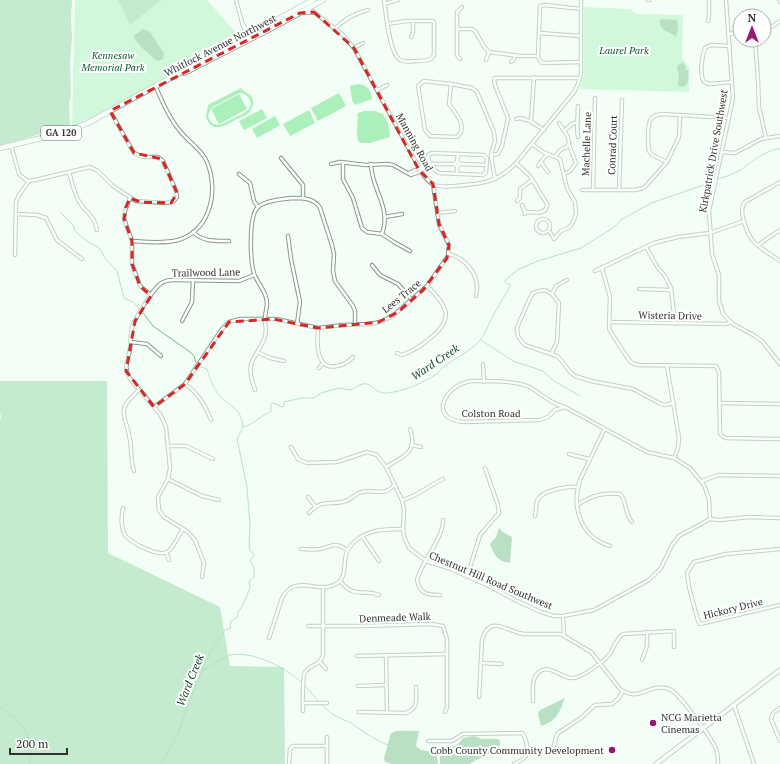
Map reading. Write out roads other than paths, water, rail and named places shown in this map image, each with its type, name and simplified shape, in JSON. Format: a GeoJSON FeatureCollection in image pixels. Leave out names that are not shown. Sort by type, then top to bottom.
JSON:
{"type":"FeatureCollection","features":[{"type":"Feature","properties":{"kind":"highway","name":"Whitlock Avenue Northwest"},"geometry":{"type":"LineString","coordinates":[[0,148],[68,131],[88,123],[249,36],[315,2],[323,0]]}},
{"type":"Feature","properties":{"kind":"highway"},"geometry":{"type":"LineString","coordinates":[[300,13],[314,12],[315,2]]}},
{"type":"Feature","properties":{"kind":"highway","name":"Whitlock Avenue Northwest"},"geometry":{"type":"LineString","coordinates":[[249,36],[300,13],[308,6]]}},
{"type":"Feature","properties":{"kind":"highway"},"geometry":{"type":"LineString","coordinates":[[282,22],[291,15],[308,6]]}},
{"type":"Feature","properties":{"kind":"main road"},"geometry":{"type":"LineString","coordinates":[[656,764],[780,670]]}},
{"type":"Feature","properties":{"kind":"street"},"geometry":{"type":"LineString","coordinates":[[236,0],[242,23],[249,36]]}},
{"type":"Feature","properties":{"kind":"street"},"geometry":{"type":"LineString","coordinates":[[384,0],[387,24],[391,44],[398,57],[401,60],[411,62],[431,59],[434,55],[433,21],[413,21],[387,24]]}},
{"type":"Feature","properties":{"kind":"street"},"geometry":{"type":"LineString","coordinates":[[384,4],[398,0]]}},
{"type":"Feature","properties":{"kind":"street","name":"Manning Road"},"geometry":{"type":"LineString","coordinates":[[308,6],[345,37],[354,48],[419,170],[426,179],[433,184],[442,186],[474,185],[495,179],[507,172],[544,130],[574,92],[580,78],[581,0]]}},
{"type":"Feature","properties":{"kind":"street"},"geometry":{"type":"LineString","coordinates":[[708,21],[709,0]]}},
{"type":"Feature","properties":{"kind":"street","name":"Kirkpatrick Drive Southwest"},"geometry":{"type":"LineString","coordinates":[[726,0],[733,98],[709,211],[712,254],[719,277],[720,305],[723,314],[730,322]]}},
{"type":"Feature","properties":{"kind":"street"},"geometry":{"type":"LineString","coordinates":[[581,9],[544,5],[540,6],[538,56],[542,63],[581,62]]}},
{"type":"Feature","properties":{"kind":"street"},"geometry":{"type":"LineString","coordinates":[[460,59],[457,55],[457,12],[462,7]]}},
{"type":"Feature","properties":{"kind":"street"},"geometry":{"type":"LineString","coordinates":[[335,29],[342,22],[360,12],[368,10]]}},
{"type":"Feature","properties":{"kind":"street"},"geometry":{"type":"LineString","coordinates":[[411,37],[413,33],[413,21]]}},
{"type":"Feature","properties":{"kind":"street"},"geometry":{"type":"LineString","coordinates":[[457,29],[472,29],[475,31],[484,48],[489,52],[538,56]]}},
{"type":"Feature","properties":{"kind":"street"},"geometry":{"type":"LineString","coordinates":[[539,33],[581,36]]}},
{"type":"Feature","properties":{"kind":"street"},"geometry":{"type":"LineString","coordinates":[[354,48],[363,43]]}},
{"type":"Feature","properties":{"kind":"street"},"geometry":{"type":"LineString","coordinates":[[730,46],[711,44],[705,48],[703,55],[702,76],[704,82],[710,84],[732,82]]}},
{"type":"Feature","properties":{"kind":"street"},"geometry":{"type":"LineString","coordinates":[[756,48],[759,107],[766,138]]}},
{"type":"Feature","properties":{"kind":"street"},"geometry":{"type":"LineString","coordinates":[[486,60],[489,52]]}},
{"type":"Feature","properties":{"kind":"street"},"geometry":{"type":"LineString","coordinates":[[511,62],[515,55]]}},
{"type":"Feature","properties":{"kind":"street"},"geometry":{"type":"LineString","coordinates":[[491,155],[498,154],[501,149],[508,118],[494,79],[502,77],[580,78]]}},
{"type":"Feature","properties":{"kind":"street"},"geometry":{"type":"LineString","coordinates":[[531,122],[534,77]]}},
{"type":"Feature","properties":{"kind":"street"},"geometry":{"type":"LineString","coordinates":[[451,84],[449,104],[457,114],[462,125],[461,132],[456,137],[452,138],[430,136],[425,130],[418,86],[424,81],[451,84],[472,88],[477,92],[494,132],[495,141],[491,155],[495,179]]}},
{"type":"Feature","properties":{"kind":"street"},"geometry":{"type":"LineString","coordinates":[[377,90],[387,85]]}},
{"type":"Feature","properties":{"kind":"street"},"geometry":{"type":"LineString","coordinates":[[132,241],[172,242],[185,238],[193,232],[205,217],[212,196],[211,178],[203,155],[178,128],[156,86]]}},
{"type":"Feature","properties":{"kind":"street","name":"Machelle Lane"},"geometry":{"type":"LineString","coordinates":[[593,190],[595,98]]}},
{"type":"Feature","properties":{"kind":"street","name":"Conrad Court"},"geometry":{"type":"LineString","coordinates":[[619,190],[622,100]]}},
{"type":"Feature","properties":{"kind":"street"},"geometry":{"type":"LineString","coordinates":[[578,106],[578,137]]}},
{"type":"Feature","properties":{"kind":"street"},"geometry":{"type":"LineString","coordinates":[[11,145],[19,174],[22,178],[28,181],[88,167],[94,168],[113,186],[130,198],[140,202],[170,203],[175,200],[177,194],[163,161],[158,157],[141,157],[134,153],[110,111]]}},
{"type":"Feature","properties":{"kind":"street"},"geometry":{"type":"LineString","coordinates":[[667,162],[652,155],[649,151],[649,122],[652,117],[656,115],[717,116],[729,118]]}},
{"type":"Feature","properties":{"kind":"street"},"geometry":{"type":"LineString","coordinates":[[582,190],[641,190],[667,162],[679,138],[680,116]]}},
{"type":"Feature","properties":{"kind":"street"},"geometry":{"type":"LineString","coordinates":[[516,119],[520,118],[531,122],[544,130]]}},
{"type":"Feature","properties":{"kind":"street"},"geometry":{"type":"LineString","coordinates":[[564,132],[572,124],[578,122]]}},
{"type":"Feature","properties":{"kind":"street"},"geometry":{"type":"LineString","coordinates":[[559,123],[569,139],[569,145],[576,164],[570,171],[564,174]]}},
{"type":"Feature","properties":{"kind":"street"},"geometry":{"type":"LineString","coordinates":[[722,152],[735,153],[752,143],[766,138],[780,136]]}},
{"type":"Feature","properties":{"kind":"street"},"geometry":{"type":"LineString","coordinates":[[532,144],[541,151],[555,156],[561,161],[567,188],[575,202],[575,217],[570,227],[561,231],[555,239],[553,239],[550,232],[550,224],[548,220],[539,220],[537,222],[536,227],[539,233],[543,234],[550,232]]}},
{"type":"Feature","properties":{"kind":"street"},"geometry":{"type":"LineString","coordinates":[[555,156],[558,152],[569,145]]}},
{"type":"Feature","properties":{"kind":"street"},"geometry":{"type":"LineString","coordinates":[[431,153],[484,155],[487,158],[486,172],[484,175],[439,173],[429,164],[428,158],[431,153]]}},
{"type":"Feature","properties":{"kind":"street"},"geometry":{"type":"LineString","coordinates":[[457,174],[458,154]]}},
{"type":"Feature","properties":{"kind":"street"},"geometry":{"type":"LineString","coordinates":[[538,166],[547,154]]}},
{"type":"Feature","properties":{"kind":"street"},"geometry":{"type":"LineString","coordinates":[[281,158],[302,184],[303,198]]}},
{"type":"Feature","properties":{"kind":"street"},"geometry":{"type":"LineString","coordinates":[[330,164],[343,162],[370,164],[384,163],[391,164],[408,173],[419,170],[429,164],[487,165]]}},
{"type":"Feature","properties":{"kind":"street"},"geometry":{"type":"LineString","coordinates":[[343,162],[343,179],[353,198],[360,226],[367,232],[382,234],[410,251]]}},
{"type":"Feature","properties":{"kind":"street"},"geometry":{"type":"LineString","coordinates":[[541,162],[548,172]]}},
{"type":"Feature","properties":{"kind":"street"},"geometry":{"type":"LineString","coordinates":[[516,163],[532,180],[547,204],[546,209],[543,212],[537,213],[525,213],[522,204]]}},
{"type":"Feature","properties":{"kind":"street"},"geometry":{"type":"LineString","coordinates":[[370,164],[385,217],[385,224],[382,234]]}},
{"type":"Feature","properties":{"kind":"street"},"geometry":{"type":"LineString","coordinates":[[69,172],[78,199],[82,206],[93,217],[97,230]]}},
{"type":"Feature","properties":{"kind":"street"},"geometry":{"type":"LineString","coordinates":[[239,174],[250,183],[254,200],[258,207]]}},
{"type":"Feature","properties":{"kind":"street"},"geometry":{"type":"LineString","coordinates":[[517,202],[520,198],[520,189],[532,180]]}},
{"type":"Feature","properties":{"kind":"street"},"geometry":{"type":"LineString","coordinates":[[15,255],[17,198],[28,181]]}},
{"type":"Feature","properties":{"kind":"street"},"geometry":{"type":"LineString","coordinates":[[780,182],[743,204],[742,209],[744,221],[750,236],[758,245],[780,261]]}},
{"type":"Feature","properties":{"kind":"street"},"geometry":{"type":"LineString","coordinates":[[433,184],[440,226],[449,246],[449,254],[460,258],[474,276],[476,280],[476,296]]}},
{"type":"Feature","properties":{"kind":"street"},"geometry":{"type":"LineString","coordinates":[[130,198],[125,211],[124,219],[132,241],[133,267],[140,286],[151,295]]}},
{"type":"Feature","properties":{"kind":"street"},"geometry":{"type":"LineString","coordinates":[[255,390],[250,376],[250,368],[253,358],[266,332],[265,319],[267,300],[264,291],[254,275],[251,259],[252,224],[254,214],[258,207],[281,199],[303,198],[314,201],[320,208],[334,254],[333,271],[335,281],[353,306],[355,311],[355,325]]}},
{"type":"Feature","properties":{"kind":"street"},"geometry":{"type":"LineString","coordinates":[[437,212],[455,211]]}},
{"type":"Feature","properties":{"kind":"street"},"geometry":{"type":"LineString","coordinates":[[16,214],[37,215],[44,217],[49,222],[57,240],[82,259]]}},
{"type":"Feature","properties":{"kind":"street"},"geometry":{"type":"LineString","coordinates":[[385,217],[402,214]]}},
{"type":"Feature","properties":{"kind":"street"},"geometry":{"type":"LineString","coordinates":[[595,271],[664,240],[710,233],[744,221]]}},
{"type":"Feature","properties":{"kind":"street"},"geometry":{"type":"LineString","coordinates":[[758,245],[780,230]]}},
{"type":"Feature","properties":{"kind":"street"},"geometry":{"type":"LineString","coordinates":[[193,232],[205,240],[229,241]]}},
{"type":"Feature","properties":{"kind":"street"},"geometry":{"type":"LineString","coordinates":[[288,236],[291,259],[299,295],[300,311],[297,324]]}},
{"type":"Feature","properties":{"kind":"street"},"geometry":{"type":"LineString","coordinates":[[646,248],[658,268],[665,276],[671,290],[675,324]]}},
{"type":"Feature","properties":{"kind":"street","name":"Lees Trace"},"geometry":{"type":"LineString","coordinates":[[230,322],[240,319],[280,320],[318,328],[343,325],[367,325],[383,321],[394,315],[427,286],[446,261],[449,254]]}},
{"type":"Feature","properties":{"kind":"street"},"geometry":{"type":"LineString","coordinates":[[372,265],[380,275],[398,284],[412,300]]}},
{"type":"Feature","properties":{"kind":"street"},"geometry":{"type":"LineString","coordinates":[[602,268],[610,297],[609,327],[611,334],[632,363],[638,365],[716,366],[719,372],[720,433],[724,437],[780,439]]}},
{"type":"Feature","properties":{"kind":"street","name":"Trailwood Lane"},"geometry":{"type":"LineString","coordinates":[[202,577],[204,565],[199,547],[193,537],[164,517],[158,507],[158,494],[168,479],[170,468],[165,424],[160,414],[130,379],[126,371],[131,342],[131,332],[151,295],[158,286],[166,281],[241,280],[254,275]]}},
{"type":"Feature","properties":{"kind":"street"},"geometry":{"type":"LineString","coordinates":[[182,321],[192,302],[193,280]]}},
{"type":"Feature","properties":{"kind":"street"},"geometry":{"type":"LineString","coordinates":[[552,294],[556,286],[567,280]]}},
{"type":"Feature","properties":{"kind":"street"},"geometry":{"type":"LineString","coordinates":[[397,353],[402,355],[416,349],[437,333],[444,325],[446,318],[443,306],[438,296],[427,286]]}},
{"type":"Feature","properties":{"kind":"street"},"geometry":{"type":"LineString","coordinates":[[639,289],[671,290]]}},
{"type":"Feature","properties":{"kind":"street"},"geometry":{"type":"LineString","coordinates":[[551,354],[557,342],[559,303],[552,294],[545,290],[534,293],[530,298],[517,329],[519,339],[525,345],[551,354],[561,360],[570,372],[580,378],[633,389],[659,404],[664,405],[674,403]]}},
{"type":"Feature","properties":{"kind":"street"},"geometry":{"type":"LineString","coordinates":[[154,407],[185,384],[222,329],[230,322],[228,319]]}},
{"type":"Feature","properties":{"kind":"street","name":"Wisteria Drive"},"geometry":{"type":"LineString","coordinates":[[609,322],[727,324],[730,322]]}},
{"type":"Feature","properties":{"kind":"street"},"geometry":{"type":"LineString","coordinates":[[730,322],[759,339],[780,364]]}},
{"type":"Feature","properties":{"kind":"street"},"geometry":{"type":"LineString","coordinates":[[318,328],[318,350],[323,363],[335,367],[349,362],[353,358]]}},
{"type":"Feature","properties":{"kind":"street"},"geometry":{"type":"LineString","coordinates":[[131,342],[147,344],[161,356]]}},
{"type":"Feature","properties":{"kind":"street"},"geometry":{"type":"LineString","coordinates":[[257,352],[270,358],[284,361]]}},
{"type":"Feature","properties":{"kind":"street"},"geometry":{"type":"LineString","coordinates":[[319,368],[323,363]]}},
{"type":"Feature","properties":{"kind":"street"},"geometry":{"type":"LineString","coordinates":[[483,364],[484,382]]}},
{"type":"Feature","properties":{"kind":"street"},"geometry":{"type":"LineString","coordinates":[[667,366],[679,438],[678,448],[674,458]]}},
{"type":"Feature","properties":{"kind":"street","name":"Colston Road"},"geometry":{"type":"LineString","coordinates":[[565,407],[555,410],[546,418],[526,421],[464,422],[454,421],[447,417],[443,405],[445,398],[456,386],[461,383],[502,381],[532,388],[554,403],[565,407],[646,452],[674,458],[690,468],[704,485],[709,499],[710,519]]}},
{"type":"Feature","properties":{"kind":"street"},"geometry":{"type":"LineString","coordinates":[[185,384],[202,400],[211,420]]}},
{"type":"Feature","properties":{"kind":"street"},"geometry":{"type":"LineString","coordinates":[[134,471],[131,460],[130,440],[123,411],[127,401],[139,390]]}},
{"type":"Feature","properties":{"kind":"street"},"geometry":{"type":"LineString","coordinates":[[719,403],[780,404]]}},
{"type":"Feature","properties":{"kind":"street"},"geometry":{"type":"LineString","coordinates":[[386,467],[405,457],[410,450],[412,437],[410,429]]}},
{"type":"Feature","properties":{"kind":"street"},"geometry":{"type":"LineString","coordinates":[[604,430],[589,459],[578,487],[577,505],[580,519],[591,535],[598,542],[610,546]]}},
{"type":"Feature","properties":{"kind":"street"},"geometry":{"type":"LineString","coordinates":[[411,445],[421,447]]}},
{"type":"Feature","properties":{"kind":"street"},"geometry":{"type":"LineString","coordinates":[[168,446],[186,446],[213,459]]}},
{"type":"Feature","properties":{"kind":"street","name":"Chestnut Hill Road Southwest"},"geometry":{"type":"LineString","coordinates":[[291,447],[298,459],[307,463],[337,462],[367,452],[380,457],[402,500],[404,510],[404,537],[409,548],[426,561],[451,569],[495,588],[541,612],[554,616],[563,616],[594,610],[649,580],[661,568],[672,545],[679,536],[710,519],[780,518]]}},
{"type":"Feature","properties":{"kind":"street"},"geometry":{"type":"LineString","coordinates":[[569,454],[589,459]]}},
{"type":"Feature","properties":{"kind":"street"},"geometry":{"type":"LineString","coordinates":[[467,577],[480,535],[498,516],[499,512],[485,468]]}},
{"type":"Feature","properties":{"kind":"street"},"geometry":{"type":"LineString","coordinates":[[702,481],[718,475],[780,476]]}},
{"type":"Feature","properties":{"kind":"street"},"geometry":{"type":"LineString","coordinates":[[168,479],[202,496],[219,500]]}},
{"type":"Feature","properties":{"kind":"street"},"geometry":{"type":"LineString","coordinates":[[402,500],[414,496],[428,486],[443,479]]}},
{"type":"Feature","properties":{"kind":"street"},"geometry":{"type":"LineString","coordinates":[[309,513],[315,506],[345,501],[363,492],[381,492],[391,489],[394,485]]}},
{"type":"Feature","properties":{"kind":"street"},"geometry":{"type":"LineString","coordinates":[[535,516],[537,502],[542,495],[571,486],[578,487]]}},
{"type":"Feature","properties":{"kind":"street"},"geometry":{"type":"LineString","coordinates":[[577,505],[588,498],[595,496],[620,494],[623,497],[626,515],[632,522]]}},
{"type":"Feature","properties":{"kind":"street"},"geometry":{"type":"LineString","coordinates":[[308,497],[315,506]]}},
{"type":"Feature","properties":{"kind":"street"},"geometry":{"type":"LineString","coordinates":[[123,508],[122,528],[129,540],[159,554],[166,552],[171,548],[183,529]]}},
{"type":"Feature","properties":{"kind":"street"},"geometry":{"type":"LineString","coordinates":[[440,595],[428,595],[424,593],[418,585],[417,580],[440,533],[443,520]]}},
{"type":"Feature","properties":{"kind":"street"},"geometry":{"type":"LineString","coordinates":[[269,638],[282,598],[289,588],[304,585],[323,587],[340,581],[344,572],[347,550],[362,536],[378,530],[403,529]]}},
{"type":"Feature","properties":{"kind":"street"},"geometry":{"type":"LineString","coordinates":[[362,536],[379,561]]}},
{"type":"Feature","properties":{"kind":"street"},"geometry":{"type":"LineString","coordinates":[[301,549],[321,549],[328,546],[337,545],[347,550]]}},
{"type":"Feature","properties":{"kind":"street","name":"Hickory Drive"},"geometry":{"type":"LineString","coordinates":[[780,549],[716,556],[694,562],[687,573],[689,589],[700,624],[780,605]]}},
{"type":"Feature","properties":{"kind":"street"},"geometry":{"type":"LineString","coordinates":[[166,552],[169,560]]}},
{"type":"Feature","properties":{"kind":"street"},"geometry":{"type":"LineString","coordinates":[[340,581],[345,588],[357,593],[374,593],[379,595]]}},
{"type":"Feature","properties":{"kind":"street"},"geometry":{"type":"LineString","coordinates":[[303,711],[304,675],[308,669],[320,662],[323,655],[323,587]]}},
{"type":"Feature","properties":{"kind":"street"},"geometry":{"type":"LineString","coordinates":[[563,616],[564,636]]}},
{"type":"Feature","properties":{"kind":"street","name":"Denmeade Walk"},"geometry":{"type":"LineString","coordinates":[[308,626],[436,624],[443,626],[445,632],[446,654],[447,707],[445,712]]}},
{"type":"Feature","properties":{"kind":"street"},"geometry":{"type":"LineString","coordinates":[[479,697],[483,636],[491,627],[499,625],[518,633],[560,634],[587,649],[600,662],[623,691],[636,695],[658,688],[673,691],[703,728],[716,748],[718,764]]}},
{"type":"Feature","properties":{"kind":"street"},"geometry":{"type":"LineString","coordinates":[[533,701],[534,680],[535,676],[539,672],[546,669],[567,678],[575,678],[585,673],[608,656],[617,640],[623,634],[674,631],[674,646]]}},
{"type":"Feature","properties":{"kind":"street"},"geometry":{"type":"LineString","coordinates":[[642,660],[647,646],[647,632]]}},
{"type":"Feature","properties":{"kind":"street"},"geometry":{"type":"LineString","coordinates":[[357,656],[446,654]]}},
{"type":"Feature","properties":{"kind":"street"},"geometry":{"type":"LineString","coordinates":[[386,655],[387,712]]}},
{"type":"Feature","properties":{"kind":"street"},"geometry":{"type":"LineString","coordinates":[[320,662],[326,668]]}},
{"type":"Feature","properties":{"kind":"street"},"geometry":{"type":"LineString","coordinates":[[481,663],[502,664]]}},
{"type":"Feature","properties":{"kind":"street"},"geometry":{"type":"LineString","coordinates":[[358,686],[386,685]]}},
{"type":"Feature","properties":{"kind":"street"},"geometry":{"type":"LineString","coordinates":[[359,712],[406,713],[413,710],[416,705],[416,687]]}},
{"type":"Feature","properties":{"kind":"street"},"geometry":{"type":"LineString","coordinates":[[554,746],[558,733],[595,706],[612,704],[618,699],[623,691]]}},
{"type":"Feature","properties":{"kind":"street"},"geometry":{"type":"LineString","coordinates":[[303,703],[327,703]]}},
{"type":"Feature","properties":{"kind":"street"},"geometry":{"type":"LineString","coordinates":[[734,704],[754,764]]}},
{"type":"Feature","properties":{"kind":"street"},"geometry":{"type":"LineString","coordinates":[[780,708],[773,713],[771,719],[780,741]]}},
{"type":"Feature","properties":{"kind":"street"},"geometry":{"type":"LineString","coordinates":[[428,741],[452,741],[463,734],[522,733],[525,738],[527,754],[524,758],[514,764]]}},
{"type":"Feature","properties":{"kind":"street"},"geometry":{"type":"LineString","coordinates":[[327,737],[327,764]]}},
{"type":"Feature","properties":{"kind":"street"},"geometry":{"type":"LineString","coordinates":[[289,764],[290,749],[293,746],[327,746]]}},
{"type":"Feature","properties":{"kind":"waterway","name":"Ward Creek"},"geometry":{"type":"LineString","coordinates":[[718,179],[739,171],[770,151],[780,149]]}},
{"type":"Feature","properties":{"kind":"waterway","name":"Ward Creek"},"geometry":{"type":"LineString","coordinates":[[161,764],[178,734],[189,702],[209,654],[225,630],[231,628],[231,621],[238,617],[238,612],[243,605],[250,588],[249,581],[254,577],[254,568],[250,561],[254,555],[250,550],[249,545],[250,526],[247,487],[237,439],[243,427],[270,412],[271,404],[273,403],[282,407],[284,406],[284,402],[302,398],[314,398],[321,393],[339,388],[351,390],[364,384],[368,384],[381,393],[387,393],[406,389],[424,381],[435,375],[447,364],[478,343],[511,285],[506,283],[505,280],[519,269],[538,261],[581,248],[613,228],[621,220],[651,203],[713,182]]}},
{"type":"Feature","properties":{"kind":"waterway"},"geometry":{"type":"LineString","coordinates":[[61,213],[73,225],[75,231],[87,241],[99,248],[104,257],[117,271],[124,298],[133,302],[139,309]]}},
{"type":"Feature","properties":{"kind":"waterway"},"geometry":{"type":"LineString","coordinates":[[143,313],[153,326],[190,352],[194,356],[196,362]]}},
{"type":"Feature","properties":{"kind":"waterway"},"geometry":{"type":"LineString","coordinates":[[481,340],[513,361],[543,371],[554,381],[580,396]]}},
{"type":"Feature","properties":{"kind":"waterway"},"geometry":{"type":"LineString","coordinates":[[201,367],[207,369],[213,386],[219,395],[238,412],[243,427]]}},
{"type":"Feature","properties":{"kind":"waterway"},"geometry":{"type":"LineString","coordinates":[[203,670],[223,658],[230,655],[239,654],[258,658],[278,666],[295,677],[332,714],[351,723],[373,738],[388,745]]}},
{"type":"Feature","properties":{"kind":"waterway"},"geometry":{"type":"LineString","coordinates":[[0,706],[7,713],[14,716],[26,732],[31,748],[30,764]]}},
{"type":"Feature","properties":{"kind":"place","name":"NCG Marietta Cinemas"},"geometry":{"type":"Point","coordinates":[653,723]}},
{"type":"Feature","properties":{"kind":"place","name":"Cobb County Community Development"},"geometry":{"type":"Point","coordinates":[612,750]}},
{"type":"Feature","properties":{"kind":"park label","name":"Laurel Park"},"geometry":{"type":"Point","coordinates":[624,50]}},
{"type":"Feature","properties":{"kind":"park label","name":"Kennesaw Memorial Park"},"geometry":{"type":"Point","coordinates":[113,60]}}]}
